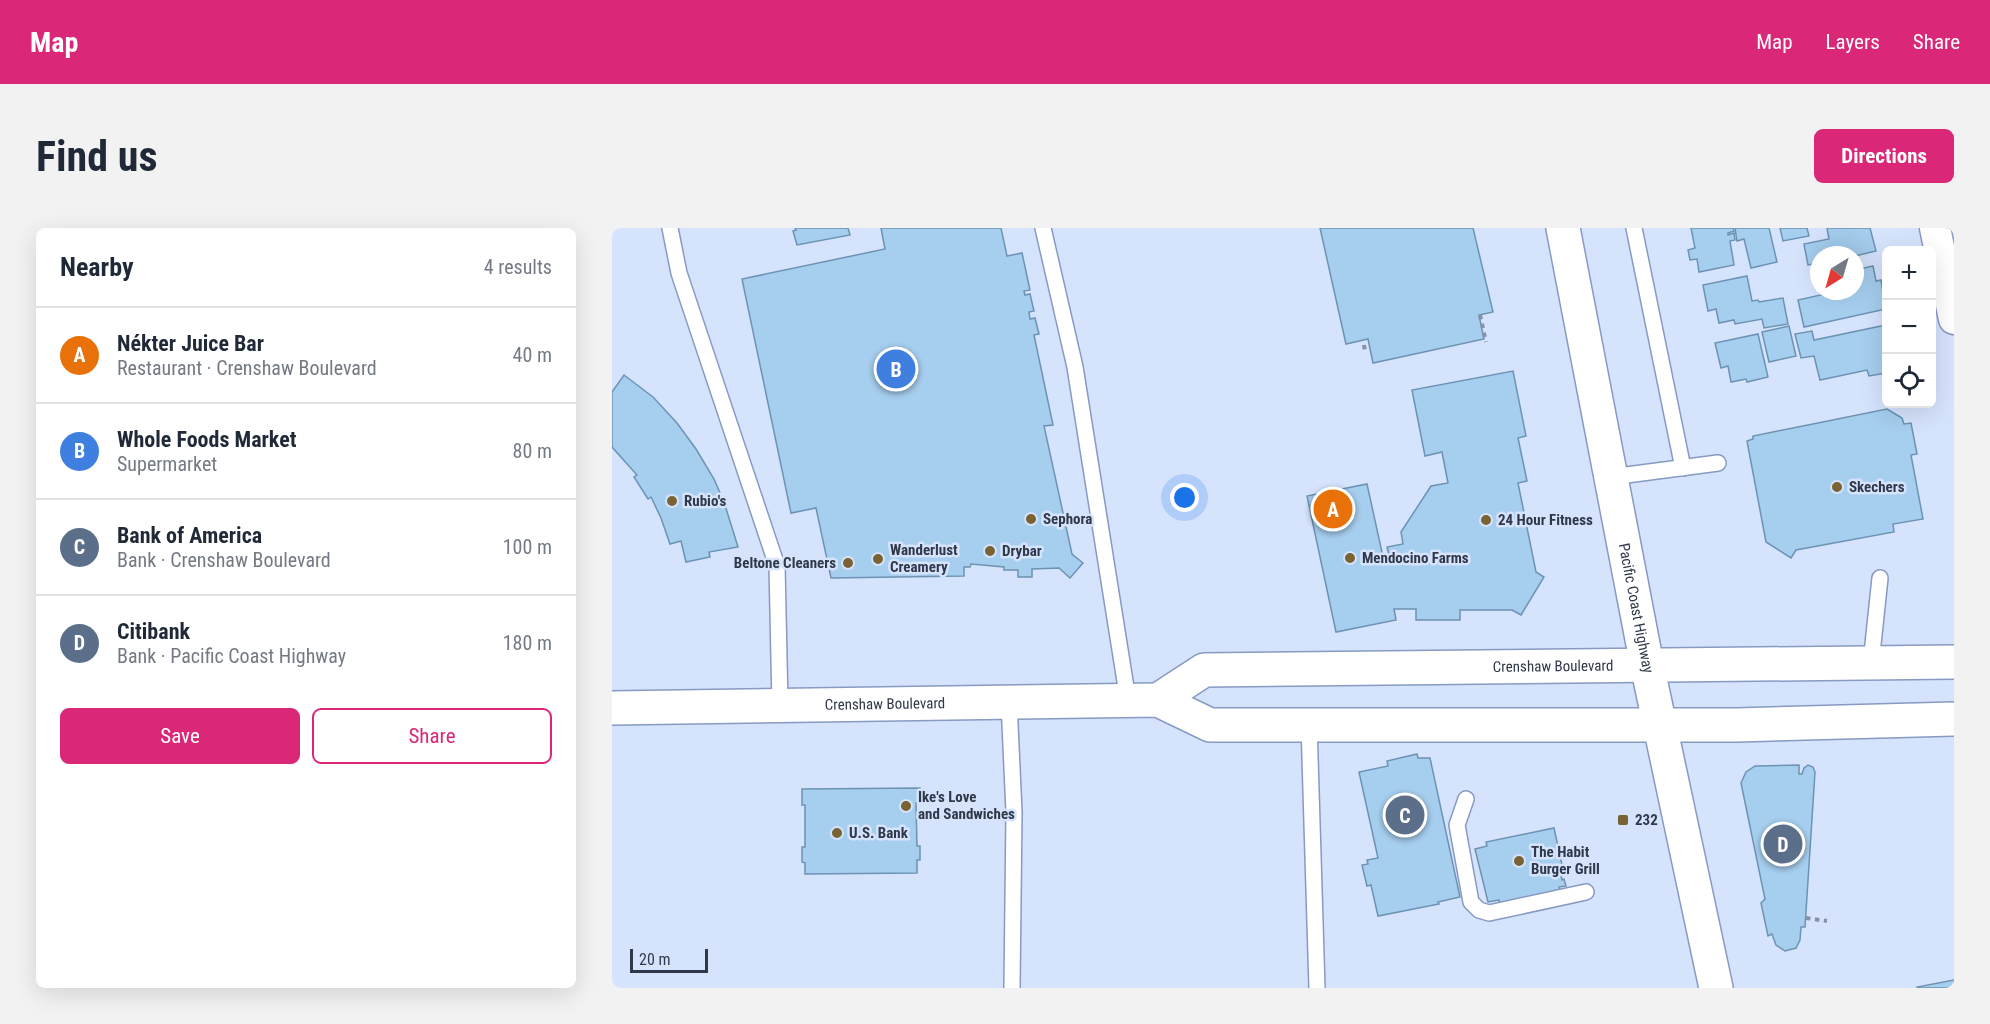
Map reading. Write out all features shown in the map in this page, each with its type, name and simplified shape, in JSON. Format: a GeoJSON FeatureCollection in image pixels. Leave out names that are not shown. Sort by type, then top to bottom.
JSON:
{"type":"FeatureCollection","features":[{"type":"Feature","properties":{"kind":"main road","name":"Pacific Coast Highway"},"geometry":{"type":"LineString","coordinates":[[1563,228],[1647,665],[1716,988]]}},
{"type":"Feature","properties":{"kind":"main road","name":"Crenshaw Boulevard"},"geometry":{"type":"LineString","coordinates":[[1143,700],[1204,670],[1954,662]]}},
{"type":"Feature","properties":{"kind":"main road","name":"Crenshaw Boulevard"},"geometry":{"type":"LineString","coordinates":[[612,708],[1143,700],[1210,725],[1737,725],[1954,719]]}},
{"type":"Feature","properties":{"kind":"street"},"geometry":{"type":"LineString","coordinates":[[1935,228],[1954,319]]}},
{"type":"Feature","properties":{"kind":"lane"},"geometry":{"type":"LineString","coordinates":[[670,228],[679,273],[777,566],[780,705]]}},
{"type":"Feature","properties":{"kind":"lane"},"geometry":{"type":"LineString","coordinates":[[1043,228],[1143,700]]}},
{"type":"Feature","properties":{"kind":"lane"},"geometry":{"type":"LineString","coordinates":[[1634,228],[1683,468]]}},
{"type":"Feature","properties":{"kind":"lane"},"geometry":{"type":"LineString","coordinates":[[1611,477],[1718,463]]}},
{"type":"Feature","properties":{"kind":"lane"},"geometry":{"type":"LineString","coordinates":[[1871,663],[1880,578]]}},
{"type":"Feature","properties":{"kind":"lane"},"geometry":{"type":"LineString","coordinates":[[1009,702],[1014,812],[1012,988]]}},
{"type":"Feature","properties":{"kind":"lane"},"geometry":{"type":"LineString","coordinates":[[1309,724],[1317,988]]}},
{"type":"Feature","properties":{"kind":"lane"},"geometry":{"type":"LineString","coordinates":[[1466,799],[1457,825],[1472,902],[1479,910],[1489,913],[1586,892]]}},
{"type":"Feature","properties":{"kind":"path"},"geometry":{"type":"LineString","coordinates":[[1480,315],[1486,342]]}},
{"type":"Feature","properties":{"kind":"path"},"geometry":{"type":"LineString","coordinates":[[1806,918],[1827,921]]}},
{"type":"Feature","properties":{"kind":"building"},"geometry":{"type":"Polygon","coordinates":[[[795,228],[848,228],[850,235],[797,245],[793,231],[796,230],[795,228]]]}},
{"type":"Feature","properties":{"kind":"building"},"geometry":{"type":"Polygon","coordinates":[[[881,228],[1001,228],[1007,256],[1022,253],[1030,290],[1024,291],[1025,295],[1030,294],[1034,311],[1029,312],[1030,319],[1035,318],[1039,334],[1034,335],[1053,425],[1044,426],[1072,554],[1083,563],[1070,578],[1059,568],[1032,569],[1032,577],[1018,577],[1018,570],[971,564],[970,567],[964,567],[964,576],[831,578],[816,508],[791,513],[742,279],[885,249],[881,228]]]}},
{"type":"Feature","properties":{"kind":"building"},"geometry":{"type":"Polygon","coordinates":[[[1320,228],[1473,228],[1493,312],[1479,315],[1484,339],[1373,363],[1368,339],[1346,344],[1320,228]]]}},
{"type":"Feature","properties":{"kind":"building"},"geometry":{"type":"Polygon","coordinates":[[[1691,228],[1733,228],[1734,231],[1728,235],[1734,233],[1735,240],[1730,241],[1734,265],[1699,272],[1697,259],[1690,260],[1688,250],[1695,248],[1691,228]]]}},
{"type":"Feature","properties":{"kind":"building"},"geometry":{"type":"Polygon","coordinates":[[[1735,228],[1769,228],[1777,262],[1751,268],[1744,239],[1737,241],[1735,228]]]}},
{"type":"Feature","properties":{"kind":"building"},"geometry":{"type":"Polygon","coordinates":[[[1780,228],[1807,228],[1809,236],[1783,241],[1780,228]]]}},
{"type":"Feature","properties":{"kind":"building"},"geometry":{"type":"Polygon","coordinates":[[[1827,228],[1870,228],[1876,251],[1864,254],[1864,246],[1810,246],[1810,265],[1808,265],[1804,244],[1829,239],[1827,228]]]}},
{"type":"Feature","properties":{"kind":"building"},"geometry":{"type":"Polygon","coordinates":[[[1873,266],[1876,281],[1881,280],[1882,310],[1804,327],[1798,300],[1810,297],[1810,300],[1864,300],[1864,268],[1873,266]]]}},
{"type":"Feature","properties":{"kind":"building"},"geometry":{"type":"Polygon","coordinates":[[[1747,276],[1752,301],[1783,298],[1788,324],[1764,328],[1762,319],[1735,324],[1734,320],[1719,323],[1716,309],[1708,311],[1703,285],[1747,276]]]}},
{"type":"Feature","properties":{"kind":"building"},"geometry":{"type":"Polygon","coordinates":[[[1789,326],[1796,356],[1769,362],[1762,332],[1789,326]]]}},
{"type":"Feature","properties":{"kind":"building"},"geometry":{"type":"Polygon","coordinates":[[[1882,326],[1882,374],[1869,376],[1867,370],[1820,380],[1814,356],[1801,358],[1795,334],[1812,331],[1814,340],[1882,326]]]}},
{"type":"Feature","properties":{"kind":"building"},"geometry":{"type":"Polygon","coordinates":[[[1758,334],[1768,377],[1747,382],[1746,379],[1731,382],[1728,366],[1721,368],[1715,343],[1758,334]]]}},
{"type":"Feature","properties":{"kind":"building"},"geometry":{"type":"Polygon","coordinates":[[[1513,371],[1526,436],[1518,438],[1527,481],[1518,483],[1536,572],[1544,577],[1521,615],[1512,610],[1460,610],[1460,620],[1416,620],[1416,609],[1394,609],[1396,620],[1336,632],[1307,496],[1367,484],[1383,557],[1389,555],[1387,547],[1403,544],[1401,532],[1431,486],[1448,483],[1442,452],[1425,456],[1412,390],[1513,371]]]}},
{"type":"Feature","properties":{"kind":"building"},"geometry":{"type":"Polygon","coordinates":[[[624,375],[653,397],[677,423],[696,449],[714,479],[724,502],[738,547],[709,552],[710,557],[686,562],[681,541],[670,544],[651,497],[648,499],[634,477],[637,475],[612,447],[612,392],[624,375]]]}},
{"type":"Feature","properties":{"kind":"building","name":"Skechers"},"geometry":{"type":"Polygon","coordinates":[[[1887,409],[1902,418],[1904,424],[1911,423],[1917,454],[1911,455],[1923,519],[1893,524],[1894,532],[1796,550],[1791,558],[1766,542],[1747,441],[1753,439],[1753,436],[1887,409]]]}},
{"type":"Feature","properties":{"kind":"building"},"geometry":{"type":"Polygon","coordinates":[[[1417,754],[1418,758],[1430,758],[1460,897],[1438,902],[1439,904],[1378,916],[1371,885],[1367,886],[1362,865],[1368,864],[1367,860],[1378,858],[1359,772],[1388,766],[1387,761],[1417,754]]]}},
{"type":"Feature","properties":{"kind":"building"},"geometry":{"type":"Polygon","coordinates":[[[1799,765],[1799,774],[1802,774],[1808,765],[1813,767],[1815,772],[1805,927],[1801,927],[1800,940],[1796,948],[1785,951],[1776,945],[1772,934],[1768,936],[1761,903],[1765,899],[1741,783],[1746,772],[1755,766],[1799,765]]]}},
{"type":"Feature","properties":{"kind":"building"},"geometry":{"type":"Polygon","coordinates":[[[920,788],[920,803],[916,803],[917,846],[920,846],[917,873],[805,874],[805,863],[802,862],[802,847],[805,847],[805,805],[802,805],[802,789],[920,788]]]}},
{"type":"Feature","properties":{"kind":"building","name":"The Habit Burger Grill"},"geometry":{"type":"Polygon","coordinates":[[[1554,828],[1564,874],[1561,875],[1562,880],[1564,879],[1566,886],[1559,887],[1561,895],[1500,904],[1499,900],[1488,902],[1475,849],[1487,846],[1486,842],[1554,828]]]}},
{"type":"Feature","properties":{"kind":"building"},"geometry":{"type":"Polygon","coordinates":[[[1954,980],[1954,988],[1917,988],[1917,987],[1954,980]]]}},
{"type":"Feature","properties":{"kind":"place","name":"Whole Foods Market"},"geometry":{"type":"Point","coordinates":[896,369]}},
{"type":"Feature","properties":{"kind":"place","name":"Skechers"},"geometry":{"type":"Point","coordinates":[1837,487]}},
{"type":"Feature","properties":{"kind":"place","name":"Rubio's"},"geometry":{"type":"Point","coordinates":[672,501]}},
{"type":"Feature","properties":{"kind":"place","name":"Nékter Juice Bar"},"geometry":{"type":"Point","coordinates":[1333,509]}},
{"type":"Feature","properties":{"kind":"place","name":"Sephora"},"geometry":{"type":"Point","coordinates":[1031,519]}},
{"type":"Feature","properties":{"kind":"place","name":"24 Hour Fitness"},"geometry":{"type":"Point","coordinates":[1486,520]}},
{"type":"Feature","properties":{"kind":"place","name":"Drybar"},"geometry":{"type":"Point","coordinates":[990,551]}},
{"type":"Feature","properties":{"kind":"place","name":"Mendocino Farms"},"geometry":{"type":"Point","coordinates":[1350,558]}},
{"type":"Feature","properties":{"kind":"place","name":"Wanderlust Creamery"},"geometry":{"type":"Point","coordinates":[878,559]}},
{"type":"Feature","properties":{"kind":"place","name":"Beltone Cleaners"},"geometry":{"type":"Point","coordinates":[848,563]}},
{"type":"Feature","properties":{"kind":"place","name":"Ike's Love and Sandwiches"},"geometry":{"type":"Point","coordinates":[906,806]}},
{"type":"Feature","properties":{"kind":"place","name":"Bank of America"},"geometry":{"type":"Point","coordinates":[1405,815]}},
{"type":"Feature","properties":{"kind":"place","name":"232"},"geometry":{"type":"Point","coordinates":[1623,820]}},
{"type":"Feature","properties":{"kind":"place","name":"U.S. Bank"},"geometry":{"type":"Point","coordinates":[837,833]}},
{"type":"Feature","properties":{"kind":"place","name":"Citibank"},"geometry":{"type":"Point","coordinates":[1783,844]}},
{"type":"Feature","properties":{"kind":"place","name":"The Habit Burger Grill"},"geometry":{"type":"Point","coordinates":[1519,861]}}]}
